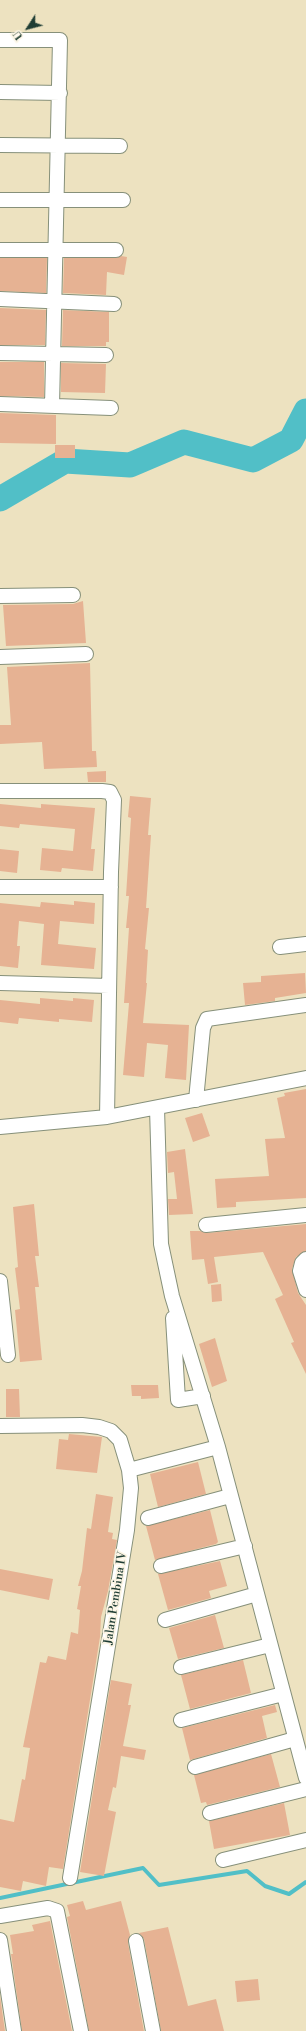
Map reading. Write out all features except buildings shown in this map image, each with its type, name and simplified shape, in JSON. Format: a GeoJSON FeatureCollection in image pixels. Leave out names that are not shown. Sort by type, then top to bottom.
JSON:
{"type":"FeatureCollection","features":[{"type":"Feature","properties":{"kind":"street"},"geometry":{"type":"LineString","coordinates":[[0,40],[60,40],[52,406]]}},
{"type":"Feature","properties":{"kind":"street"},"geometry":{"type":"LineString","coordinates":[[0,92],[60,93]]}},
{"type":"Feature","properties":{"kind":"street"},"geometry":{"type":"LineString","coordinates":[[0,145],[120,146]]}},
{"type":"Feature","properties":{"kind":"street"},"geometry":{"type":"LineString","coordinates":[[0,200],[123,200]]}},
{"type":"Feature","properties":{"kind":"street"},"geometry":{"type":"LineString","coordinates":[[0,250],[116,250]]}},
{"type":"Feature","properties":{"kind":"street"},"geometry":{"type":"LineString","coordinates":[[0,299],[114,304]]}},
{"type":"Feature","properties":{"kind":"street"},"geometry":{"type":"LineString","coordinates":[[0,353],[106,354]]}},
{"type":"Feature","properties":{"kind":"street"},"geometry":{"type":"LineString","coordinates":[[0,404],[111,408]]}},
{"type":"Feature","properties":{"kind":"street"},"geometry":{"type":"LineString","coordinates":[[0,596],[73,595]]}},
{"type":"Feature","properties":{"kind":"street"},"geometry":{"type":"LineString","coordinates":[[0,657],[86,654]]}},
{"type":"Feature","properties":{"kind":"street"},"geometry":{"type":"LineString","coordinates":[[0,791],[110,792],[114,800],[107,1117]]}},
{"type":"Feature","properties":{"kind":"street"},"geometry":{"type":"LineString","coordinates":[[0,887],[111,887]]}},
{"type":"Feature","properties":{"kind":"street"},"geometry":{"type":"LineString","coordinates":[[280,947],[306,944]]}},
{"type":"Feature","properties":{"kind":"street"},"geometry":{"type":"LineString","coordinates":[[0,983],[109,986]]}},
{"type":"Feature","properties":{"kind":"street"},"geometry":{"type":"LineString","coordinates":[[196,1100],[203,1028],[207,1019],[306,1005]]}},
{"type":"Feature","properties":{"kind":"street"},"geometry":{"type":"LineString","coordinates":[[0,1127],[107,1117],[306,1078]]}},
{"type":"Feature","properties":{"kind":"street"},"geometry":{"type":"LineString","coordinates":[[157,1108],[161,1244],[172,1296],[218,1447],[306,1778]]}},
{"type":"Feature","properties":{"kind":"street"},"geometry":{"type":"LineString","coordinates":[[206,1225],[306,1215]]}},
{"type":"Feature","properties":{"kind":"street"},"geometry":{"type":"LineString","coordinates":[[306,1260],[302,1263],[300,1271],[306,1290]]}},
{"type":"Feature","properties":{"kind":"street"},"geometry":{"type":"LineString","coordinates":[[0,1281],[8,1355]]}},
{"type":"Feature","properties":{"kind":"street"},"geometry":{"type":"LineString","coordinates":[[172,1296],[178,1400],[203,1396]]}},
{"type":"Feature","properties":{"kind":"street","name":"Jalan Pembina IV"},"geometry":{"type":"LineString","coordinates":[[0,1426],[82,1425],[99,1427],[111,1431],[120,1440],[129,1470],[131,1488],[127,1530],[70,1878]]}},
{"type":"Feature","properties":{"kind":"street"},"geometry":{"type":"LineString","coordinates":[[129,1470],[218,1447]]}},
{"type":"Feature","properties":{"kind":"street"},"geometry":{"type":"LineString","coordinates":[[148,1518],[230,1496]]}},
{"type":"Feature","properties":{"kind":"street"},"geometry":{"type":"LineString","coordinates":[[161,1566],[245,1546]]}},
{"type":"Feature","properties":{"kind":"street"},"geometry":{"type":"LineString","coordinates":[[165,1620],[257,1594]]}},
{"type":"Feature","properties":{"kind":"street"},"geometry":{"type":"LineString","coordinates":[[181,1667],[270,1645]]}},
{"type":"Feature","properties":{"kind":"street"},"geometry":{"type":"LineString","coordinates":[[181,1720],[283,1694]]}},
{"type":"Feature","properties":{"kind":"street"},"geometry":{"type":"LineString","coordinates":[[195,1767],[295,1739]]}},
{"type":"Feature","properties":{"kind":"street"},"geometry":{"type":"LineString","coordinates":[[210,1813],[306,1789]]}},
{"type":"Feature","properties":{"kind":"street"},"geometry":{"type":"LineString","coordinates":[[223,1860],[306,1840]]}},
{"type":"Feature","properties":{"kind":"street"},"geometry":{"type":"LineString","coordinates":[[0,1916],[48,1908],[57,1910],[81,2031]]}},
{"type":"Feature","properties":{"kind":"street"},"geometry":{"type":"LineString","coordinates":[[0,1940],[14,2031]]}},
{"type":"Feature","properties":{"kind":"street"},"geometry":{"type":"LineString","coordinates":[[136,1941],[154,2031]]}},
{"type":"Feature","properties":{"kind":"waterway"},"geometry":{"type":"LineString","coordinates":[[0,499],[65,461],[130,465],[184,442],[253,460],[291,440],[306,411]]}},
{"type":"Feature","properties":{"kind":"waterway"},"geometry":{"type":"LineString","coordinates":[[0,1898],[143,1868],[159,1885],[247,1871],[265,1886],[289,1894],[306,1882]]}}]}
